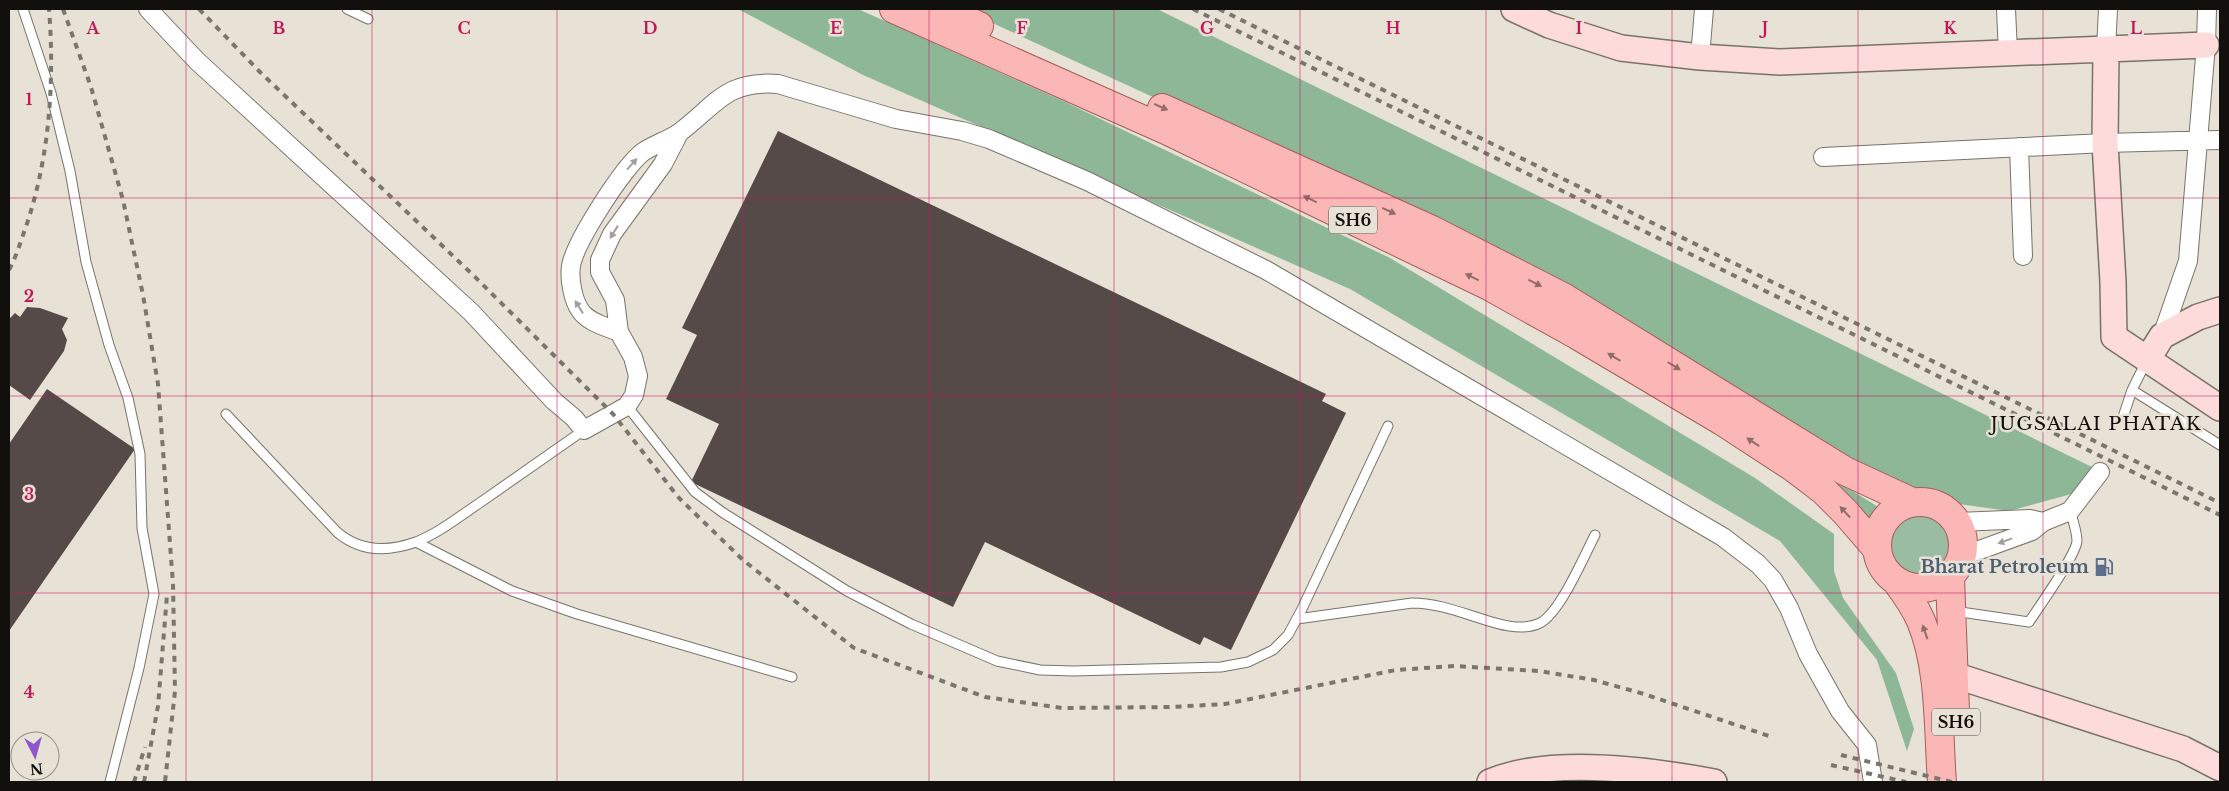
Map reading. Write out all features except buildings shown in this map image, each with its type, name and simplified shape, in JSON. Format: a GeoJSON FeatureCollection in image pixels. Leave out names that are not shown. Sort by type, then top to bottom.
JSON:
{"type":"FeatureCollection","features":[{"type":"Feature","properties":{"kind":"main road","name":"SH6"},"geometry":{"type":"LineString","coordinates":[[894,9],[1166,130],[1489,286],[1577,335],[1722,421],[1794,468],[1835,501],[1877,549],[1880,561],[1886,572],[1897,582],[1912,604],[1927,638],[1935,679],[1942,782]]}},
{"type":"Feature","properties":{"kind":"main road","name":"SH6"},"geometry":{"type":"LineString","coordinates":[[941,9],[1423,226],[1563,296],[1836,466],[1912,502],[1930,502],[1946,509],[1958,522],[1964,538],[1956,567],[1951,610],[1959,782]]}},
{"type":"Feature","properties":{"kind":"main road"},"geometry":{"type":"LineString","coordinates":[[1877,549],[1878,533],[1885,519],[1897,508],[1912,502]]}},
{"type":"Feature","properties":{"kind":"main road"},"geometry":{"type":"LineString","coordinates":[[1897,582],[1910,587],[1924,588],[1938,585],[1956,567]]}},
{"type":"Feature","properties":{"kind":"street"},"geometry":{"type":"LineString","coordinates":[[148,9],[197,61],[471,312],[554,401],[574,418],[584,430],[627,406],[634,395],[638,376],[633,357],[619,332],[614,300],[600,272],[600,260],[612,234],[663,164],[679,133]]}},
{"type":"Feature","properties":{"kind":"street"},"geometry":{"type":"LineString","coordinates":[[1514,9],[1549,25],[1621,48],[1700,57],[1780,62],[2106,50],[2213,44]]}},
{"type":"Feature","properties":{"kind":"street"},"geometry":{"type":"LineString","coordinates":[[1700,57],[1704,9]]}},
{"type":"Feature","properties":{"kind":"street"},"geometry":{"type":"LineString","coordinates":[[2006,9],[2008,54]]}},
{"type":"Feature","properties":{"kind":"street"},"geometry":{"type":"LineString","coordinates":[[2108,9],[2105,143],[2113,282],[2114,337],[2220,408]]}},
{"type":"Feature","properties":{"kind":"street"},"geometry":{"type":"LineString","coordinates":[[2147,360],[2162,336],[2188,260],[2198,142],[2213,44],[2207,9]]}},
{"type":"Feature","properties":{"kind":"street"},"geometry":{"type":"LineString","coordinates":[[619,332],[588,318],[580,312],[575,300],[571,279],[570,268],[573,260],[594,220],[620,178],[643,152],[679,133],[723,95],[742,86],[760,82],[778,84],[880,115],[962,131],[989,139],[1087,181],[1266,270],[1723,537],[1758,564],[1773,580],[1789,608],[1808,654],[1840,712],[1867,745],[1873,782]]}},
{"type":"Feature","properties":{"kind":"street"},"geometry":{"type":"LineString","coordinates":[[1823,157],[2105,143],[2220,140]]}},
{"type":"Feature","properties":{"kind":"street"},"geometry":{"type":"LineString","coordinates":[[2019,147],[2022,256]]}},
{"type":"Feature","properties":{"kind":"street"},"geometry":{"type":"LineString","coordinates":[[2162,336],[2198,317],[2220,310]]}},
{"type":"Feature","properties":{"kind":"street"},"geometry":{"type":"LineString","coordinates":[[1956,567],[2032,531],[2044,522],[2070,511],[2100,472]]}},
{"type":"Feature","properties":{"kind":"street"},"geometry":{"type":"LineString","coordinates":[[1958,522],[2030,519],[2044,522]]}},
{"type":"Feature","properties":{"kind":"street"},"geometry":{"type":"LineString","coordinates":[[1954,675],[2183,749],[2220,768]]}},
{"type":"Feature","properties":{"kind":"street"},"geometry":{"type":"LineString","coordinates":[[1490,782],[1505,776],[1544,769],[1602,769],[1655,771],[1714,782]]}},
{"type":"Feature","properties":{"kind":"lane"},"geometry":{"type":"LineString","coordinates":[[23,9],[51,93],[70,171],[86,262],[109,346],[128,398],[140,454],[142,528],[154,594],[140,668],[110,782]]}},
{"type":"Feature","properties":{"kind":"lane"},"geometry":{"type":"LineString","coordinates":[[347,9],[368,19]]}},
{"type":"Feature","properties":{"kind":"lane"},"geometry":{"type":"LineString","coordinates":[[2123,418],[2132,390],[2147,360]]}},
{"type":"Feature","properties":{"kind":"lane"},"geometry":{"type":"LineString","coordinates":[[2132,390],[2220,445]]}},
{"type":"Feature","properties":{"kind":"lane"},"geometry":{"type":"LineString","coordinates":[[627,406],[695,492],[722,512],[846,591],[910,624],[997,661],[1040,670],[1073,672],[1221,667],[1248,662],[1273,650],[1288,635],[1297,619],[1388,426]]}},
{"type":"Feature","properties":{"kind":"lane"},"geometry":{"type":"LineString","coordinates":[[226,414],[347,541],[370,549],[385,549],[416,542],[446,526],[584,430]]}},
{"type":"Feature","properties":{"kind":"lane"},"geometry":{"type":"LineString","coordinates":[[1951,610],[2029,622],[2059,574],[2073,556],[2077,542],[2070,511]]}},
{"type":"Feature","properties":{"kind":"lane"},"geometry":{"type":"LineString","coordinates":[[1297,619],[1429,603],[1501,625],[1535,624],[1548,616],[1556,608],[1595,535]]}},
{"type":"Feature","properties":{"kind":"lane"},"geometry":{"type":"LineString","coordinates":[[416,542],[512,591],[577,614],[792,677]]}},
{"type":"Feature","properties":{"kind":"green space"},"geometry":{"type":"Polygon","coordinates":[[[738,9],[858,9],[1063,101],[1390,258],[1755,478],[1834,534],[1834,571],[1843,598],[1896,673],[1914,729],[1907,751],[1877,660],[1780,541],[1350,289],[863,75],[738,9]]]}},
{"type":"Feature","properties":{"kind":"green space"},"geometry":{"type":"Polygon","coordinates":[[[962,9],[1157,9],[2094,468],[2075,493],[2009,511],[1959,504],[1868,477],[1255,144],[962,9]]]}},
{"type":"Feature","properties":{"kind":"green space"},"geometry":{"type":"Polygon","coordinates":[[[1717,406],[1883,510],[1875,519],[1870,529],[1717,406]]]}},
{"type":"Feature","properties":{"kind":"green space"},"geometry":{"type":"Polygon","coordinates":[[[1915,514],[1927,514],[1944,523],[1951,534],[1953,546],[1951,558],[1944,569],[1927,578],[1915,578],[1903,573],[1894,564],[1889,552],[1889,540],[1894,528],[1903,519],[1915,514]]]}},
{"type":"Feature","properties":{"kind":"railway"},"geometry":{"type":"LineString","coordinates":[[9,270],[32,208],[44,152],[50,95],[51,37],[49,9]]}},
{"type":"Feature","properties":{"kind":"railway"},"geometry":{"type":"LineString","coordinates":[[63,9],[91,87],[123,200],[143,295],[158,384],[173,584],[175,691],[165,782]]}},
{"type":"Feature","properties":{"kind":"railway"},"geometry":{"type":"LineString","coordinates":[[199,9],[260,72],[473,275],[613,414],[679,498],[743,560],[854,648],[985,697],[1062,708],[1172,707],[1225,704],[1396,670],[1454,666],[1539,671],[1594,680],[1644,694],[1769,736]]}},
{"type":"Feature","properties":{"kind":"railway"},"geometry":{"type":"LineString","coordinates":[[1193,9],[2220,515]]}},
{"type":"Feature","properties":{"kind":"railway"},"geometry":{"type":"LineString","coordinates":[[1219,9],[2220,503]]}},
{"type":"Feature","properties":{"kind":"railway"},"geometry":{"type":"LineString","coordinates":[[144,782],[158,706],[167,595]]}},
{"type":"Feature","properties":{"kind":"railway"},"geometry":{"type":"LineString","coordinates":[[134,782],[145,747]]}},
{"type":"Feature","properties":{"kind":"railway"},"geometry":{"type":"LineString","coordinates":[[1841,755],[1952,782]]}},
{"type":"Feature","properties":{"kind":"railway"},"geometry":{"type":"LineString","coordinates":[[1831,765],[1906,782]]}},
{"type":"Feature","properties":{"kind":"place","name":"Bharat Petroleum"},"geometry":{"type":"Point","coordinates":[2104,567]}},
{"type":"Feature","properties":{"kind":"district","name":"JUGSALAI PHATAK"},"geometry":{"type":"Point","coordinates":[2096,423]}}]}
